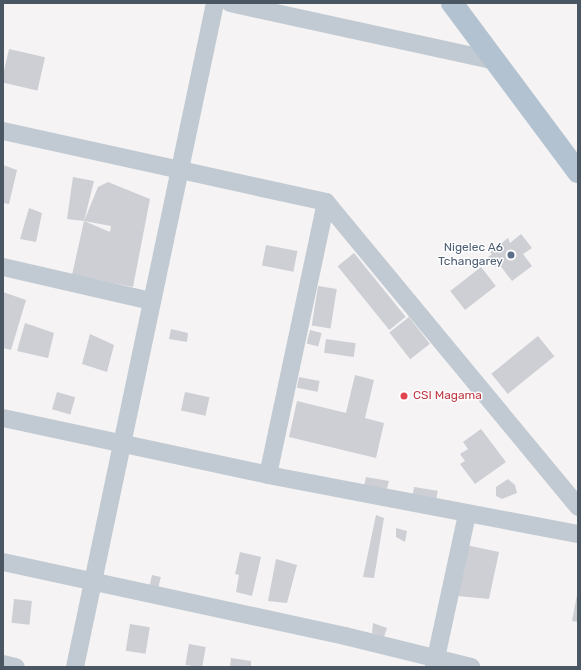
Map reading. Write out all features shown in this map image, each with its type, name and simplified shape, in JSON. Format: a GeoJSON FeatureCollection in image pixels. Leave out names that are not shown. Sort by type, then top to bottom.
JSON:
{"type":"FeatureCollection","features":[{"type":"Feature","properties":{"kind":"main road"},"geometry":{"type":"LineString","coordinates":[[452,3],[578,172]]}},
{"type":"Feature","properties":{"kind":"street"},"geometry":{"type":"LineString","coordinates":[[75,667],[215,3]]}},
{"type":"Feature","properties":{"kind":"street"},"geometry":{"type":"LineString","coordinates":[[230,3],[495,61]]}},
{"type":"Feature","properties":{"kind":"street"},"geometry":{"type":"LineString","coordinates":[[3,131],[326,202],[578,507]]}},
{"type":"Feature","properties":{"kind":"street"},"geometry":{"type":"LineString","coordinates":[[268,475],[326,202]]}},
{"type":"Feature","properties":{"kind":"street"},"geometry":{"type":"LineString","coordinates":[[3,267],[152,301]]}},
{"type":"Feature","properties":{"kind":"street"},"geometry":{"type":"LineString","coordinates":[[3,418],[268,475],[578,534]]}},
{"type":"Feature","properties":{"kind":"street"},"geometry":{"type":"LineString","coordinates":[[434,663],[467,514]]}},
{"type":"Feature","properties":{"kind":"street"},"geometry":{"type":"LineString","coordinates":[[3,562],[345,636],[434,663],[471,667]]}},
{"type":"Feature","properties":{"kind":"street"},"geometry":{"type":"LineString","coordinates":[[3,664],[16,667]]}},
{"type":"Feature","properties":{"kind":"building"},"geometry":{"type":"Polygon","coordinates":[[[9,49],[45,57],[37,90],[3,83],[3,75],[9,49]]]}},
{"type":"Feature","properties":{"kind":"building"},"geometry":{"type":"Polygon","coordinates":[[[3,165],[17,170],[9,204],[3,203],[3,165]]]}},
{"type":"Feature","properties":{"kind":"building"},"geometry":{"type":"Polygon","coordinates":[[[73,177],[94,181],[84,221],[67,219],[73,177]]]}},
{"type":"Feature","properties":{"kind":"building"},"geometry":{"type":"Polygon","coordinates":[[[108,182],[150,199],[133,287],[72,275],[84,221],[98,187],[108,182]],[[84,221],[110,232],[111,226],[84,221]]]}},
{"type":"Feature","properties":{"kind":"building"},"geometry":{"type":"Polygon","coordinates":[[[29,208],[42,213],[36,242],[20,239],[29,208]]]}},
{"type":"Feature","properties":{"kind":"building"},"geometry":{"type":"Polygon","coordinates":[[[521,234],[532,248],[523,254],[532,266],[512,281],[499,264],[495,267],[488,257],[492,254],[490,252],[508,238],[510,243],[521,234]]]}},
{"type":"Feature","properties":{"kind":"building"},"geometry":{"type":"Polygon","coordinates":[[[266,245],[297,251],[293,272],[262,266],[266,245]]]}},
{"type":"Feature","properties":{"kind":"building"},"geometry":{"type":"Polygon","coordinates":[[[354,253],[406,317],[389,330],[338,266],[354,253]]]}},
{"type":"Feature","properties":{"kind":"building"},"geometry":{"type":"Polygon","coordinates":[[[481,267],[496,286],[465,310],[450,291],[481,267]]]}},
{"type":"Feature","properties":{"kind":"building"},"geometry":{"type":"Polygon","coordinates":[[[318,286],[337,289],[331,328],[312,326],[318,286]]]}},
{"type":"Feature","properties":{"kind":"building"},"geometry":{"type":"Polygon","coordinates":[[[3,292],[26,300],[11,350],[3,348],[3,292]]]}},
{"type":"Feature","properties":{"kind":"building"},"geometry":{"type":"Polygon","coordinates":[[[409,317],[430,344],[410,359],[389,332],[409,317]]]}},
{"type":"Feature","properties":{"kind":"building"},"geometry":{"type":"Polygon","coordinates":[[[25,323],[54,333],[48,358],[17,351],[25,323]]]}},
{"type":"Feature","properties":{"kind":"building"},"geometry":{"type":"Polygon","coordinates":[[[171,329],[188,333],[187,342],[169,339],[171,329]]]}},
{"type":"Feature","properties":{"kind":"building"},"geometry":{"type":"Polygon","coordinates":[[[310,330],[322,333],[318,346],[307,344],[310,330]]]}},
{"type":"Feature","properties":{"kind":"building"},"geometry":{"type":"Polygon","coordinates":[[[90,334],[114,345],[107,372],[82,364],[90,334]]]}},
{"type":"Feature","properties":{"kind":"building"},"geometry":{"type":"Polygon","coordinates":[[[538,336],[554,356],[508,394],[491,374],[538,336]]]}},
{"type":"Feature","properties":{"kind":"building"},"geometry":{"type":"Polygon","coordinates":[[[326,339],[356,343],[354,357],[324,353],[326,339]]]}},
{"type":"Feature","properties":{"kind":"building"},"geometry":{"type":"Polygon","coordinates":[[[355,375],[374,380],[365,418],[384,423],[376,458],[289,437],[297,401],[346,413],[355,375]]]}},
{"type":"Feature","properties":{"kind":"building"},"geometry":{"type":"Polygon","coordinates":[[[299,377],[320,381],[318,392],[297,388],[299,377]]]}},
{"type":"Feature","properties":{"kind":"building"},"geometry":{"type":"Polygon","coordinates":[[[57,392],[75,397],[70,415],[52,409],[57,392]]]}},
{"type":"Feature","properties":{"kind":"building"},"geometry":{"type":"Polygon","coordinates":[[[185,392],[209,397],[206,416],[181,411],[185,392]]]}},
{"type":"Feature","properties":{"kind":"building"},"geometry":{"type":"Polygon","coordinates":[[[481,429],[506,462],[475,484],[460,464],[465,461],[460,454],[468,449],[463,442],[481,429]]]}},
{"type":"Feature","properties":{"kind":"building"},"geometry":{"type":"Polygon","coordinates":[[[366,477],[389,481],[386,492],[364,486],[366,477]]]}},
{"type":"Feature","properties":{"kind":"building"},"geometry":{"type":"Polygon","coordinates":[[[508,479],[515,485],[517,493],[502,499],[496,496],[496,487],[508,479]]]}},
{"type":"Feature","properties":{"kind":"building"},"geometry":{"type":"Polygon","coordinates":[[[414,487],[438,491],[436,502],[412,498],[414,487]]]}},
{"type":"Feature","properties":{"kind":"building"},"geometry":{"type":"Polygon","coordinates":[[[376,515],[384,518],[374,578],[363,577],[376,515]]]}},
{"type":"Feature","properties":{"kind":"building"},"geometry":{"type":"Polygon","coordinates":[[[396,528],[407,531],[405,542],[396,537],[396,528]]]}},
{"type":"Feature","properties":{"kind":"building"},"geometry":{"type":"Polygon","coordinates":[[[466,545],[499,552],[489,599],[458,596],[466,545]]]}},
{"type":"Feature","properties":{"kind":"building"},"geometry":{"type":"Polygon","coordinates":[[[240,552],[261,557],[252,596],[236,592],[239,575],[235,574],[240,552]]]}},
{"type":"Feature","properties":{"kind":"building"},"geometry":{"type":"Polygon","coordinates":[[[276,559],[297,565],[287,603],[268,601],[276,559]]]}},
{"type":"Feature","properties":{"kind":"building"},"geometry":{"type":"Polygon","coordinates":[[[152,575],[161,577],[158,589],[149,587],[152,575]]]}},
{"type":"Feature","properties":{"kind":"building"},"geometry":{"type":"Polygon","coordinates":[[[577,595],[578,596],[578,622],[572,621],[577,595]]]}},
{"type":"Feature","properties":{"kind":"building"},"geometry":{"type":"Polygon","coordinates":[[[14,599],[32,601],[29,625],[11,623],[14,599]]]}},
{"type":"Feature","properties":{"kind":"building"},"geometry":{"type":"Polygon","coordinates":[[[373,623],[387,628],[384,637],[372,633],[373,623]]]}},
{"type":"Feature","properties":{"kind":"building"},"geometry":{"type":"Polygon","coordinates":[[[130,624],[150,627],[146,654],[126,651],[130,624]]]}},
{"type":"Feature","properties":{"kind":"building"},"geometry":{"type":"Polygon","coordinates":[[[189,644],[206,647],[202,667],[185,665],[189,644]]]}},
{"type":"Feature","properties":{"kind":"building"},"geometry":{"type":"Polygon","coordinates":[[[231,658],[251,661],[251,667],[230,667],[231,658]]]}},
{"type":"Feature","properties":{"kind":"place","name":"Nigelec A6 Tchangarey"},"geometry":{"type":"Point","coordinates":[511,255]}},
{"type":"Feature","properties":{"kind":"place","name":"CSI Magama"},"geometry":{"type":"Point","coordinates":[404,396]}}]}
